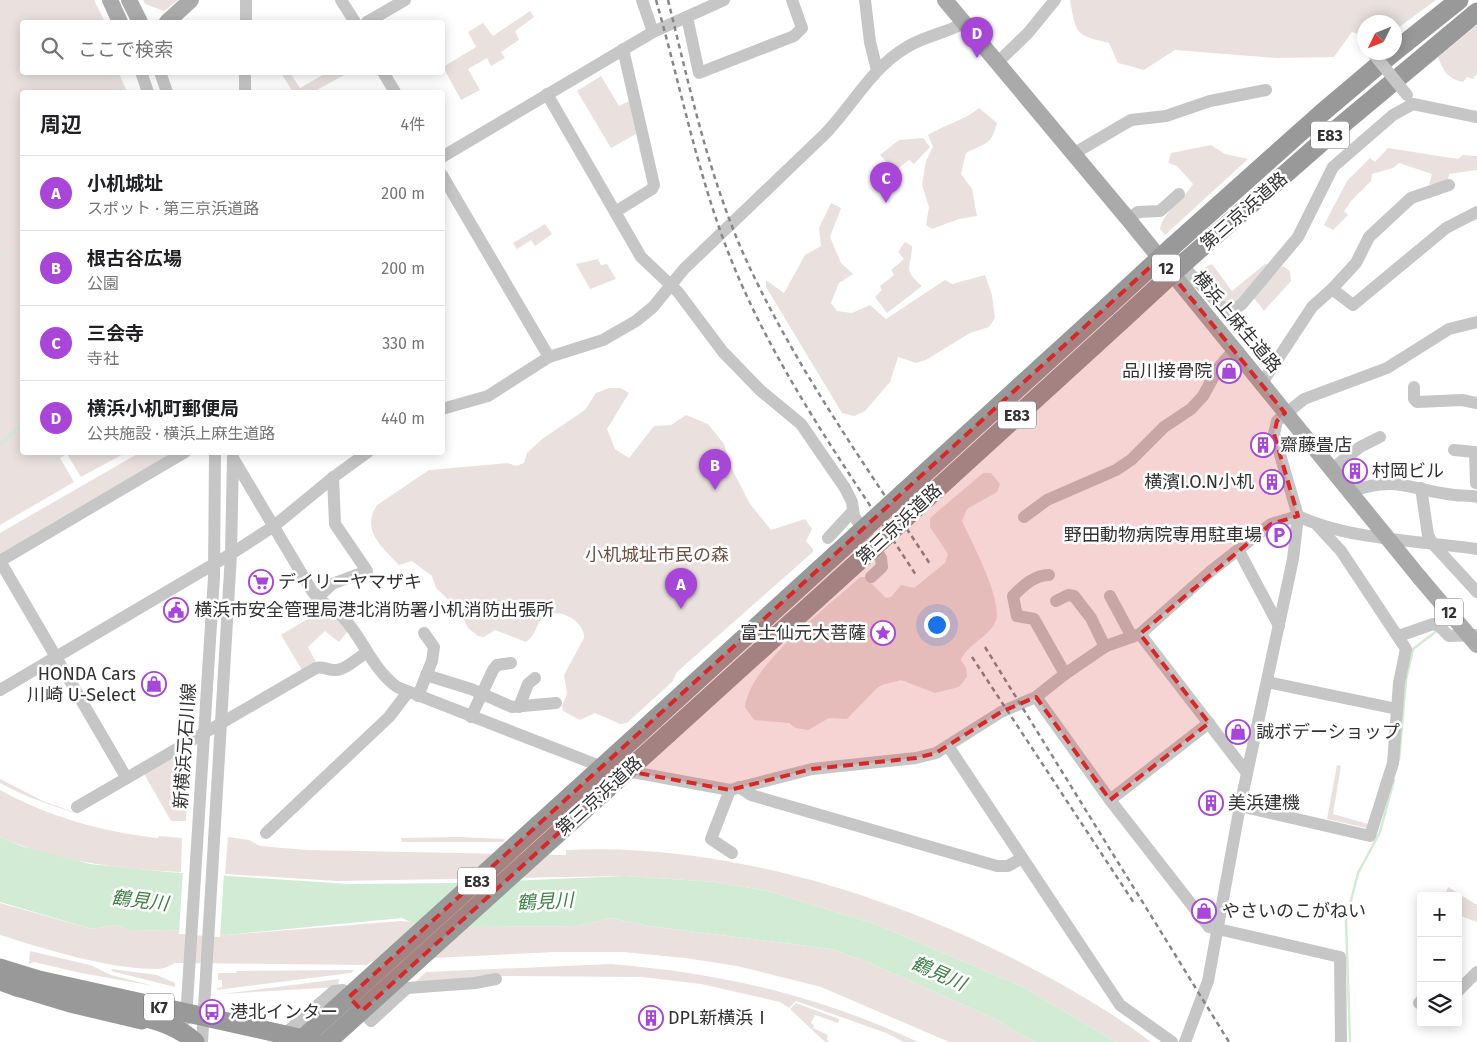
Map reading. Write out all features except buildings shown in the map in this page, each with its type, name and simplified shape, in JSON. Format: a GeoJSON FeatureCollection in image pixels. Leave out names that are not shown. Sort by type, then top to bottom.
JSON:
{"type":"FeatureCollection","features":[{"type":"Feature","properties":{"kind":"highway","name":"第三京浜道路"},"geometry":{"type":"LineString","coordinates":[[1402,46],[1459,0]]}},
{"type":"Feature","properties":{"kind":"highway","name":"第三京浜道路"},"geometry":{"type":"LineString","coordinates":[[327,1042],[870,551],[1186,262],[1332,133],[1477,12]]}},
{"type":"Feature","properties":{"kind":"highway","name":"第三京浜道路"},"geometry":{"type":"LineString","coordinates":[[300,1042],[1173,246],[1323,112],[1385,60]]}},
{"type":"Feature","properties":{"kind":"highway","name":"K7"},"geometry":{"type":"LineString","coordinates":[[0,970],[38,983],[300,1042]]}},
{"type":"Feature","properties":{"kind":"highway","name":"K7"},"geometry":{"type":"LineString","coordinates":[[0,970],[318,1042]]}},
{"type":"Feature","properties":{"kind":"highway","name":"K7"},"geometry":{"type":"LineString","coordinates":[[0,979],[70,1004],[152,1022],[177,1032],[190,1042]]}},
{"type":"Feature","properties":{"kind":"highway","name":"K7"},"geometry":{"type":"LineString","coordinates":[[0,979],[70,1000],[164,1023],[178,1029],[196,1042]]}},
{"type":"Feature","properties":{"kind":"main road"},"geometry":{"type":"LineString","coordinates":[[129,0],[139,20]]}},
{"type":"Feature","properties":{"kind":"main road"},"geometry":{"type":"LineString","coordinates":[[169,20],[191,0]]}},
{"type":"Feature","properties":{"kind":"main road"},"geometry":{"type":"LineString","coordinates":[[111,2],[119,20]]}},
{"type":"Feature","properties":{"kind":"main road","name":"横浜上麻生道路"},"geometry":{"type":"LineString","coordinates":[[949,2],[964,23],[1128,219],[1166,268],[1477,646]]}},
{"type":"Feature","properties":{"kind":"street"},"geometry":{"type":"LineString","coordinates":[[246,0],[246,20]]}},
{"type":"Feature","properties":{"kind":"street"},"geometry":{"type":"LineString","coordinates":[[341,0],[354,20]]}},
{"type":"Feature","properties":{"kind":"street"},"geometry":{"type":"LineString","coordinates":[[370,20],[405,0]]}},
{"type":"Feature","properties":{"kind":"street"},"geometry":{"type":"LineString","coordinates":[[642,0],[653,32]]}},
{"type":"Feature","properties":{"kind":"street"},"geometry":{"type":"LineString","coordinates":[[445,155],[653,32],[724,0]]}},
{"type":"Feature","properties":{"kind":"street"},"geometry":{"type":"LineString","coordinates":[[687,17],[699,73],[794,36],[802,28],[792,0]]}},
{"type":"Feature","properties":{"kind":"street"},"geometry":{"type":"LineString","coordinates":[[865,0],[870,42],[878,70]]}},
{"type":"Feature","properties":{"kind":"street"},"geometry":{"type":"LineString","coordinates":[[997,63],[1028,33],[1055,0]]}},
{"type":"Feature","properties":{"kind":"street"},"geometry":{"type":"LineString","coordinates":[[445,408],[488,396],[549,356],[603,340],[636,321],[653,307],[684,269],[845,114],[861,88],[878,70],[907,47],[964,23]]}},
{"type":"Feature","properties":{"kind":"street"},"geometry":{"type":"LineString","coordinates":[[615,212],[652,190],[654,185],[623,49]]}},
{"type":"Feature","properties":{"kind":"street"},"geometry":{"type":"LineString","coordinates":[[1378,60],[1410,100],[1477,117]]}},
{"type":"Feature","properties":{"kind":"street"},"geometry":{"type":"LineString","coordinates":[[142,75],[147,90]]}},
{"type":"Feature","properties":{"kind":"street"},"geometry":{"type":"LineString","coordinates":[[161,75],[166,90]]}},
{"type":"Feature","properties":{"kind":"street"},"geometry":{"type":"LineString","coordinates":[[245,75],[245,90]]}},
{"type":"Feature","properties":{"kind":"street"},"geometry":{"type":"LineString","coordinates":[[385,75],[394,90]]}},
{"type":"Feature","properties":{"kind":"street"},"geometry":{"type":"LineString","coordinates":[[1072,154],[1131,120],[1166,116],[1210,101],[1266,90]]}},
{"type":"Feature","properties":{"kind":"street"},"geometry":{"type":"LineString","coordinates":[[547,94],[640,257],[653,271],[672,286],[723,352],[757,387],[801,424],[845,488],[852,502],[854,516],[881,558],[882,567],[871,577]]}},
{"type":"Feature","properties":{"kind":"street"},"geometry":{"type":"LineString","coordinates":[[1166,268],[1176,259],[1230,312],[1242,304],[1298,237],[1333,167],[1410,100]]}},
{"type":"Feature","properties":{"kind":"street"},"geometry":{"type":"LineString","coordinates":[[445,180],[549,356]]}},
{"type":"Feature","properties":{"kind":"street"},"geometry":{"type":"LineString","coordinates":[[1262,384],[1312,307],[1356,263],[1369,237],[1411,198],[1449,185]]}},
{"type":"Feature","properties":{"kind":"street"},"geometry":{"type":"LineString","coordinates":[[1128,219],[1138,212],[1160,211],[1179,194]]}},
{"type":"Feature","properties":{"kind":"street"},"geometry":{"type":"LineString","coordinates":[[1332,288],[1353,305],[1446,228],[1477,212]]}},
{"type":"Feature","properties":{"kind":"street"},"geometry":{"type":"LineString","coordinates":[[1185,1042],[1208,981],[1240,806],[1293,559],[1298,516],[1274,434],[1277,421],[1304,399],[1387,368],[1449,329],[1477,322]]}},
{"type":"Feature","properties":{"kind":"street"},"geometry":{"type":"LineString","coordinates":[[1024,517],[1047,500],[1116,470],[1130,460],[1164,427],[1191,409],[1203,396],[1219,367],[1234,350]]}},
{"type":"Feature","properties":{"kind":"street"},"geometry":{"type":"LineString","coordinates":[[1414,387],[1414,399],[1417,402],[1462,400],[1477,403]]}},
{"type":"Feature","properties":{"kind":"street"},"geometry":{"type":"LineString","coordinates":[[1332,469],[1360,446],[1380,437]]}},
{"type":"Feature","properties":{"kind":"street"},"geometry":{"type":"LineString","coordinates":[[1350,492],[1369,485],[1395,483],[1453,495],[1474,496],[1477,482],[1475,452],[1454,450]]}},
{"type":"Feature","properties":{"kind":"street"},"geometry":{"type":"LineString","coordinates":[[126,777],[0,561],[180,455]]}},
{"type":"Feature","properties":{"kind":"street","name":"新横浜元石川線"},"geometry":{"type":"LineString","coordinates":[[184,1042],[215,564],[216,455]]}},
{"type":"Feature","properties":{"kind":"street"},"geometry":{"type":"LineString","coordinates":[[233,455],[317,598],[342,617],[376,666],[390,682],[413,694],[600,766],[734,788],[997,866],[1008,866],[1022,858]]}},
{"type":"Feature","properties":{"kind":"street","name":"新横浜元石川線"},"geometry":{"type":"LineString","coordinates":[[202,1042],[231,554],[233,455]]}},
{"type":"Feature","properties":{"kind":"street"},"geometry":{"type":"LineString","coordinates":[[0,690],[231,554],[274,526],[364,455]]}},
{"type":"Feature","properties":{"kind":"street"},"geometry":{"type":"LineString","coordinates":[[317,598],[332,584],[367,571],[335,524],[333,478]]}},
{"type":"Feature","properties":{"kind":"street"},"geometry":{"type":"LineString","coordinates":[[1421,488],[1428,535],[1432,543],[1477,592]]}},
{"type":"Feature","properties":{"kind":"street"},"geometry":{"type":"LineString","coordinates":[[828,538],[853,511]]}},
{"type":"Feature","properties":{"kind":"street"},"geometry":{"type":"LineString","coordinates":[[734,788],[812,769],[930,756],[1000,712],[1036,697],[1065,674],[1105,647],[1136,635],[1271,524],[1298,516],[1318,525],[1387,538],[1477,549]]}},
{"type":"Feature","properties":{"kind":"street"},"geometry":{"type":"LineString","coordinates":[[1240,806],[1370,836],[1392,763],[1399,683],[1406,652],[1399,636],[1341,551],[1318,525]]}},
{"type":"Feature","properties":{"kind":"street"},"geometry":{"type":"LineString","coordinates":[[1239,551],[1279,626]]}},
{"type":"Feature","properties":{"kind":"street"},"geometry":{"type":"LineString","coordinates":[[1049,575],[1042,575],[1029,581],[1013,596],[1017,616],[1034,619],[1065,674]]}},
{"type":"Feature","properties":{"kind":"street"},"geometry":{"type":"LineString","coordinates":[[1056,601],[1068,595],[1074,596],[1091,618],[1105,647]]}},
{"type":"Feature","properties":{"kind":"street"},"geometry":{"type":"LineString","coordinates":[[1110,596],[1136,635],[1209,723],[1247,773]]}},
{"type":"Feature","properties":{"kind":"street"},"geometry":{"type":"LineString","coordinates":[[1399,636],[1433,624],[1441,628],[1449,636],[1455,638],[1475,634],[1477,637]]}},
{"type":"Feature","properties":{"kind":"street"},"geometry":{"type":"LineString","coordinates":[[266,833],[413,694],[426,675],[434,647],[424,633]]}},
{"type":"Feature","properties":{"kind":"street"},"geometry":{"type":"LineString","coordinates":[[77,807],[316,668],[321,666],[335,671],[367,652]]}},
{"type":"Feature","properties":{"kind":"street"},"geometry":{"type":"LineString","coordinates":[[471,717],[481,693],[497,665],[510,663]]}},
{"type":"Feature","properties":{"kind":"street"},"geometry":{"type":"LineString","coordinates":[[426,675],[481,693],[512,707],[556,703]]}},
{"type":"Feature","properties":{"kind":"street"},"geometry":{"type":"LineString","coordinates":[[519,707],[525,689],[535,678]]}},
{"type":"Feature","properties":{"kind":"street"},"geometry":{"type":"LineString","coordinates":[[1267,682],[1397,709]]}},
{"type":"Feature","properties":{"kind":"street"},"geometry":{"type":"LineString","coordinates":[[1036,697],[1110,800],[1197,914],[1209,926],[1216,930],[1340,957],[1341,1042]]}},
{"type":"Feature","properties":{"kind":"street"},"geometry":{"type":"LineString","coordinates":[[1110,800],[1209,723]]}},
{"type":"Feature","properties":{"kind":"street"},"geometry":{"type":"LineString","coordinates":[[948,746],[1120,1005],[1172,1042]]}},
{"type":"Feature","properties":{"kind":"street"},"geometry":{"type":"LineString","coordinates":[[732,853],[712,839],[734,788]]}},
{"type":"Feature","properties":{"kind":"street"},"geometry":{"type":"LineString","coordinates":[[1462,986],[1477,972]]}},
{"type":"Feature","properties":{"kind":"street"},"geometry":{"type":"LineString","coordinates":[[275,1042],[334,990],[343,990],[371,1021],[407,988],[475,983],[496,979]]}},
{"type":"Feature","properties":{"kind":"highlighted area"},"geometry":{"type":"Polygon","coordinates":[[[1159,259],[1285,413],[1277,421],[1274,434],[1298,516],[1271,524],[1140,634],[1209,723],[1110,800],[1036,697],[1001,712],[936,753],[916,758],[812,769],[730,790],[627,771],[362,1011],[349,997],[1159,259]]]}},
{"type":"Feature","properties":{"kind":"green space"},"geometry":{"type":"Polygon","coordinates":[[[0,0],[94,0],[104,20],[20,20],[20,75],[120,75],[126,90],[20,90],[20,455],[65,455],[60,458],[74,482],[0,525],[0,0]]]}},
{"type":"Feature","properties":{"kind":"green space"},"geometry":{"type":"Polygon","coordinates":[[[143,0],[178,0],[164,11],[145,4],[143,0]]]}},
{"type":"Feature","properties":{"kind":"green space"},"geometry":{"type":"Polygon","coordinates":[[[1070,0],[1436,0],[1402,25],[1402,15],[1357,15],[1357,34],[1352,32],[1334,57],[1276,58],[1175,50],[1144,70],[1118,63],[1109,43],[1083,35],[1074,20],[1070,0]]]}},
{"type":"Feature","properties":{"kind":"green space"},"geometry":{"type":"Polygon","coordinates":[[[530,11],[534,17],[515,31],[519,40],[501,52],[505,58],[491,66],[487,58],[468,69],[480,90],[461,100],[445,71],[445,66],[476,47],[468,32],[483,23],[493,36],[530,11]]]}},
{"type":"Feature","properties":{"kind":"green space"},"geometry":{"type":"Polygon","coordinates":[[[1477,25],[1477,74],[1473,79],[1467,77],[1463,82],[1453,79],[1442,67],[1438,57],[1477,25]]]}},
{"type":"Feature","properties":{"kind":"green space"},"geometry":{"type":"Polygon","coordinates":[[[282,75],[291,75],[300,88],[323,75],[344,75],[317,90],[292,90],[282,75]]]}},
{"type":"Feature","properties":{"kind":"green space"},"geometry":{"type":"Polygon","coordinates":[[[601,76],[619,106],[629,101],[636,134],[611,148],[577,91],[601,76]]]}},
{"type":"Feature","properties":{"kind":"green space"},"geometry":{"type":"Polygon","coordinates":[[[979,108],[997,123],[990,140],[966,153],[961,174],[972,189],[977,216],[959,219],[932,229],[926,225],[929,207],[922,185],[926,161],[933,147],[928,135],[979,108]]]}},
{"type":"Feature","properties":{"kind":"green space"},"geometry":{"type":"Polygon","coordinates":[[[923,138],[930,147],[914,164],[909,160],[895,171],[880,155],[899,140],[923,138]]]}},
{"type":"Feature","properties":{"kind":"green space"},"geometry":{"type":"Polygon","coordinates":[[[1211,145],[1225,154],[1248,159],[1165,235],[1160,229],[1165,217],[1193,184],[1177,166],[1168,163],[1171,153],[1211,145]]]}},
{"type":"Feature","properties":{"kind":"green space"},"geometry":{"type":"Polygon","coordinates":[[[1388,148],[1458,159],[1463,155],[1477,156],[1477,170],[1449,174],[1448,181],[1429,185],[1432,174],[1399,163],[1393,168],[1372,174],[1371,181],[1344,211],[1348,215],[1333,230],[1324,225],[1347,181],[1370,158],[1375,162],[1388,148]]]}},
{"type":"Feature","properties":{"kind":"green space"},"geometry":{"type":"Polygon","coordinates":[[[831,203],[841,208],[830,237],[841,263],[853,274],[839,283],[831,303],[837,311],[852,313],[870,305],[886,319],[945,280],[952,284],[985,275],[992,295],[995,318],[989,327],[970,333],[926,360],[916,363],[898,357],[890,382],[865,411],[854,416],[842,413],[766,287],[766,280],[784,293],[805,255],[821,246],[819,228],[831,203]]]}},
{"type":"Feature","properties":{"kind":"green space"},"geometry":{"type":"Polygon","coordinates":[[[545,224],[552,234],[535,246],[531,240],[517,249],[513,243],[545,224]]]}},
{"type":"Feature","properties":{"kind":"green space"},"geometry":{"type":"Polygon","coordinates":[[[905,242],[912,246],[910,271],[912,276],[922,286],[887,313],[875,297],[882,290],[880,286],[894,275],[891,270],[904,259],[898,252],[905,242]]]}},
{"type":"Feature","properties":{"kind":"green space"},"geometry":{"type":"Polygon","coordinates":[[[598,259],[601,265],[607,264],[616,279],[590,289],[576,264],[598,259]]]}},
{"type":"Feature","properties":{"kind":"green space"},"geometry":{"type":"Polygon","coordinates":[[[1212,264],[1232,291],[1265,264],[1269,265],[1234,307],[1225,303],[1198,271],[1212,264]]]}},
{"type":"Feature","properties":{"kind":"green space"},"geometry":{"type":"Polygon","coordinates":[[[1283,266],[1290,271],[1291,281],[1264,311],[1253,297],[1274,273],[1283,266]]]}},
{"type":"Feature","properties":{"kind":"green space","name":"小机城址市民の森"},"geometry":{"type":"Polygon","coordinates":[[[609,388],[621,388],[629,393],[607,429],[615,449],[629,458],[654,426],[671,425],[686,415],[708,424],[724,444],[732,469],[750,504],[771,530],[805,519],[812,529],[806,541],[813,549],[813,552],[677,672],[672,682],[627,723],[620,724],[595,713],[580,720],[563,711],[562,706],[567,694],[564,675],[584,638],[583,632],[576,621],[557,613],[545,616],[526,642],[495,630],[484,637],[478,636],[468,628],[458,609],[436,588],[432,576],[412,561],[399,565],[386,552],[376,538],[371,523],[372,514],[377,505],[429,470],[508,463],[516,466],[524,463],[527,453],[542,439],[585,410],[596,393],[609,388]]]}},
{"type":"Feature","properties":{"kind":"green space"},"geometry":{"type":"Polygon","coordinates":[[[68,455],[121,455],[81,477],[68,455]]]}},
{"type":"Feature","properties":{"kind":"green space"},"geometry":{"type":"Polygon","coordinates":[[[136,455],[172,455],[0,555],[0,533],[136,455]]]}},
{"type":"Feature","properties":{"kind":"green space"},"geometry":{"type":"Polygon","coordinates":[[[983,473],[991,473],[1000,484],[997,492],[967,509],[962,521],[986,572],[997,614],[992,628],[964,654],[961,660],[966,668],[967,677],[959,687],[935,693],[901,680],[882,685],[847,719],[829,718],[808,730],[796,728],[789,723],[754,720],[745,707],[750,690],[760,673],[810,620],[860,577],[865,577],[886,598],[891,597],[901,585],[914,588],[945,563],[948,554],[930,527],[930,518],[983,473]]]}},
{"type":"Feature","properties":{"kind":"green space"},"geometry":{"type":"Polygon","coordinates":[[[322,610],[333,614],[348,631],[339,642],[325,631],[308,647],[316,662],[302,670],[281,635],[322,610]]]}},
{"type":"Feature","properties":{"kind":"green space"},"geometry":{"type":"Polygon","coordinates":[[[190,747],[186,821],[171,821],[143,772],[190,747]]]}},
{"type":"Feature","properties":{"kind":"green space"},"geometry":{"type":"Polygon","coordinates":[[[1337,765],[1341,766],[1333,814],[1368,824],[1366,828],[1327,819],[1337,765]]]}},
{"type":"Feature","properties":{"kind":"green space"},"geometry":{"type":"Polygon","coordinates":[[[0,779],[43,801],[85,816],[52,806],[21,793],[0,783],[0,779]]]}},
{"type":"Feature","properties":{"kind":"green space"},"geometry":{"type":"Polygon","coordinates":[[[0,790],[38,808],[77,822],[117,832],[158,838],[159,836],[182,838],[181,872],[89,863],[43,853],[0,837],[0,790]]]}},
{"type":"Feature","properties":{"kind":"green space"},"geometry":{"type":"Polygon","coordinates":[[[228,837],[249,840],[260,846],[307,850],[566,855],[566,850],[628,850],[691,856],[755,866],[879,901],[939,924],[997,950],[1052,979],[1103,1009],[1151,1042],[1116,1042],[1023,987],[875,924],[768,891],[716,882],[625,876],[337,881],[225,874],[228,837]]]}},
{"type":"Feature","properties":{"kind":"green space"},"geometry":{"type":"Polygon","coordinates":[[[459,837],[505,839],[503,842],[402,842],[401,838],[459,837]]]}},
{"type":"Feature","properties":{"kind":"green space"},"geometry":{"type":"Polygon","coordinates":[[[1448,887],[1456,892],[1446,892],[1448,887]]]}},
{"type":"Feature","properties":{"kind":"green space"},"geometry":{"type":"Polygon","coordinates":[[[1462,896],[1477,905],[1477,922],[1462,916],[1462,896]]]}},
{"type":"Feature","properties":{"kind":"green space"},"geometry":{"type":"Polygon","coordinates":[[[0,903],[92,929],[116,925],[131,931],[168,930],[226,935],[401,921],[478,927],[577,926],[611,918],[649,926],[831,949],[870,963],[993,1018],[1035,1042],[949,1042],[821,987],[737,966],[685,958],[623,952],[556,952],[372,961],[367,965],[175,963],[158,969],[119,966],[78,958],[0,935],[0,903]]]}},
{"type":"Feature","properties":{"kind":"green space"},"geometry":{"type":"Polygon","coordinates":[[[30,951],[90,965],[111,975],[154,986],[81,973],[34,962],[29,964],[30,951]]]}},
{"type":"Feature","properties":{"kind":"green space"},"geometry":{"type":"Polygon","coordinates":[[[611,964],[691,973],[768,989],[843,1011],[918,1042],[904,1042],[886,1033],[796,1001],[789,1008],[780,1002],[701,984],[642,977],[496,976],[412,985],[426,972],[611,964]]]}},
{"type":"Feature","properties":{"kind":"green space"},"geometry":{"type":"Polygon","coordinates":[[[112,969],[157,975],[175,983],[175,987],[111,971],[112,969]]]}},
{"type":"Feature","properties":{"kind":"green space"},"geometry":{"type":"Polygon","coordinates":[[[354,970],[351,973],[217,990],[217,988],[222,987],[222,980],[218,980],[218,973],[236,973],[237,971],[354,970]]]}},
{"type":"Feature","properties":{"kind":"green space"},"geometry":{"type":"Polygon","coordinates":[[[339,979],[338,987],[222,994],[339,979]]]}},
{"type":"Feature","properties":{"kind":"green space"},"geometry":{"type":"Polygon","coordinates":[[[796,1003],[839,1019],[838,1023],[815,1015],[811,1023],[814,1025],[813,1028],[828,1035],[827,1040],[829,1042],[825,1042],[790,1009],[796,1003]]]}},
{"type":"Feature","properties":{"kind":"water","name":"鶴見川"},"geometry":{"type":"Polygon","coordinates":[[[0,837],[21,846],[90,864],[168,872],[349,884],[457,883],[625,876],[716,882],[768,891],[875,924],[1023,987],[1116,1042],[1035,1042],[993,1018],[870,963],[831,949],[649,926],[611,918],[577,926],[478,927],[413,923],[402,918],[226,935],[168,930],[131,931],[116,925],[92,929],[0,902],[0,837]]]}},
{"type":"Feature","properties":{"kind":"pier"},"geometry":{"type":"Polygon","coordinates":[[[183,870],[224,873],[220,937],[179,934],[183,870]]]}},
{"type":"Feature","properties":{"kind":"waterway"},"geometry":{"type":"LineString","coordinates":[[0,445],[20,425]]}},
{"type":"Feature","properties":{"kind":"waterway"},"geometry":{"type":"LineString","coordinates":[[1399,760],[1406,680],[1413,649],[1438,630]]}},
{"type":"Feature","properties":{"kind":"waterway"},"geometry":{"type":"LineString","coordinates":[[1350,1042],[1346,920],[1358,873],[1380,832],[1394,780]]}},
{"type":"Feature","properties":{"kind":"railway"},"geometry":{"type":"LineString","coordinates":[[656,0],[711,204],[739,279],[783,367],[808,410],[916,575]]}},
{"type":"Feature","properties":{"kind":"railway"},"geometry":{"type":"LineString","coordinates":[[668,0],[709,160],[719,192],[743,253],[784,334],[807,374],[930,564]]}},
{"type":"Feature","properties":{"kind":"railway"},"geometry":{"type":"LineString","coordinates":[[985,647],[1229,1042]]}},
{"type":"Feature","properties":{"kind":"railway"},"geometry":{"type":"LineString","coordinates":[[972,657],[1134,903]]}},
{"type":"Feature","properties":{"kind":"place","name":"横浜小机町郵便局"},"geometry":{"type":"Point","coordinates":[977,58]}},
{"type":"Feature","properties":{"kind":"place","name":"三会寺"},"geometry":{"type":"Point","coordinates":[886,203]}},
{"type":"Feature","properties":{"kind":"place","name":"品川接骨院"},"geometry":{"type":"Point","coordinates":[1229,371]}},
{"type":"Feature","properties":{"kind":"place","name":"齋藤畳店"},"geometry":{"type":"Point","coordinates":[1263,445]}},
{"type":"Feature","properties":{"kind":"place","name":"村岡ビル"},"geometry":{"type":"Point","coordinates":[1355,471]}},
{"type":"Feature","properties":{"kind":"place","name":"横濱I.O.N小机"},"geometry":{"type":"Point","coordinates":[1272,482]}},
{"type":"Feature","properties":{"kind":"place","name":"根古谷広場"},"geometry":{"type":"Point","coordinates":[715,490]}},
{"type":"Feature","properties":{"kind":"place","name":"野田動物病院専用駐車場"},"geometry":{"type":"Point","coordinates":[1279,535]}},
{"type":"Feature","properties":{"kind":"place","name":"デイリーヤマザキ"},"geometry":{"type":"Point","coordinates":[261,582]}},
{"type":"Feature","properties":{"kind":"place","name":"小机城址"},"geometry":{"type":"Point","coordinates":[681,609]}},
{"type":"Feature","properties":{"kind":"place","name":"横浜市安全管理局港北消防署小机消防出張所"},"geometry":{"type":"Point","coordinates":[176,610]}},
{"type":"Feature","properties":{"kind":"place","name":"富士仙元大菩薩"},"geometry":{"type":"Point","coordinates":[883,633]}},
{"type":"Feature","properties":{"kind":"place","name":"HONDA Cars 川崎 U-Select"},"geometry":{"type":"Point","coordinates":[154,684]}},
{"type":"Feature","properties":{"kind":"place","name":"誠ボデーショップ"},"geometry":{"type":"Point","coordinates":[1238,732]}},
{"type":"Feature","properties":{"kind":"place","name":"美浜建機"},"geometry":{"type":"Point","coordinates":[1211,803]}},
{"type":"Feature","properties":{"kind":"place","name":"やさいのこがねい"},"geometry":{"type":"Point","coordinates":[1204,911]}},
{"type":"Feature","properties":{"kind":"place","name":"港北インター"},"geometry":{"type":"Point","coordinates":[212,1012]}},
{"type":"Feature","properties":{"kind":"place","name":"DPL新横浜Ⅰ"},"geometry":{"type":"Point","coordinates":[651,1018]}}]}
